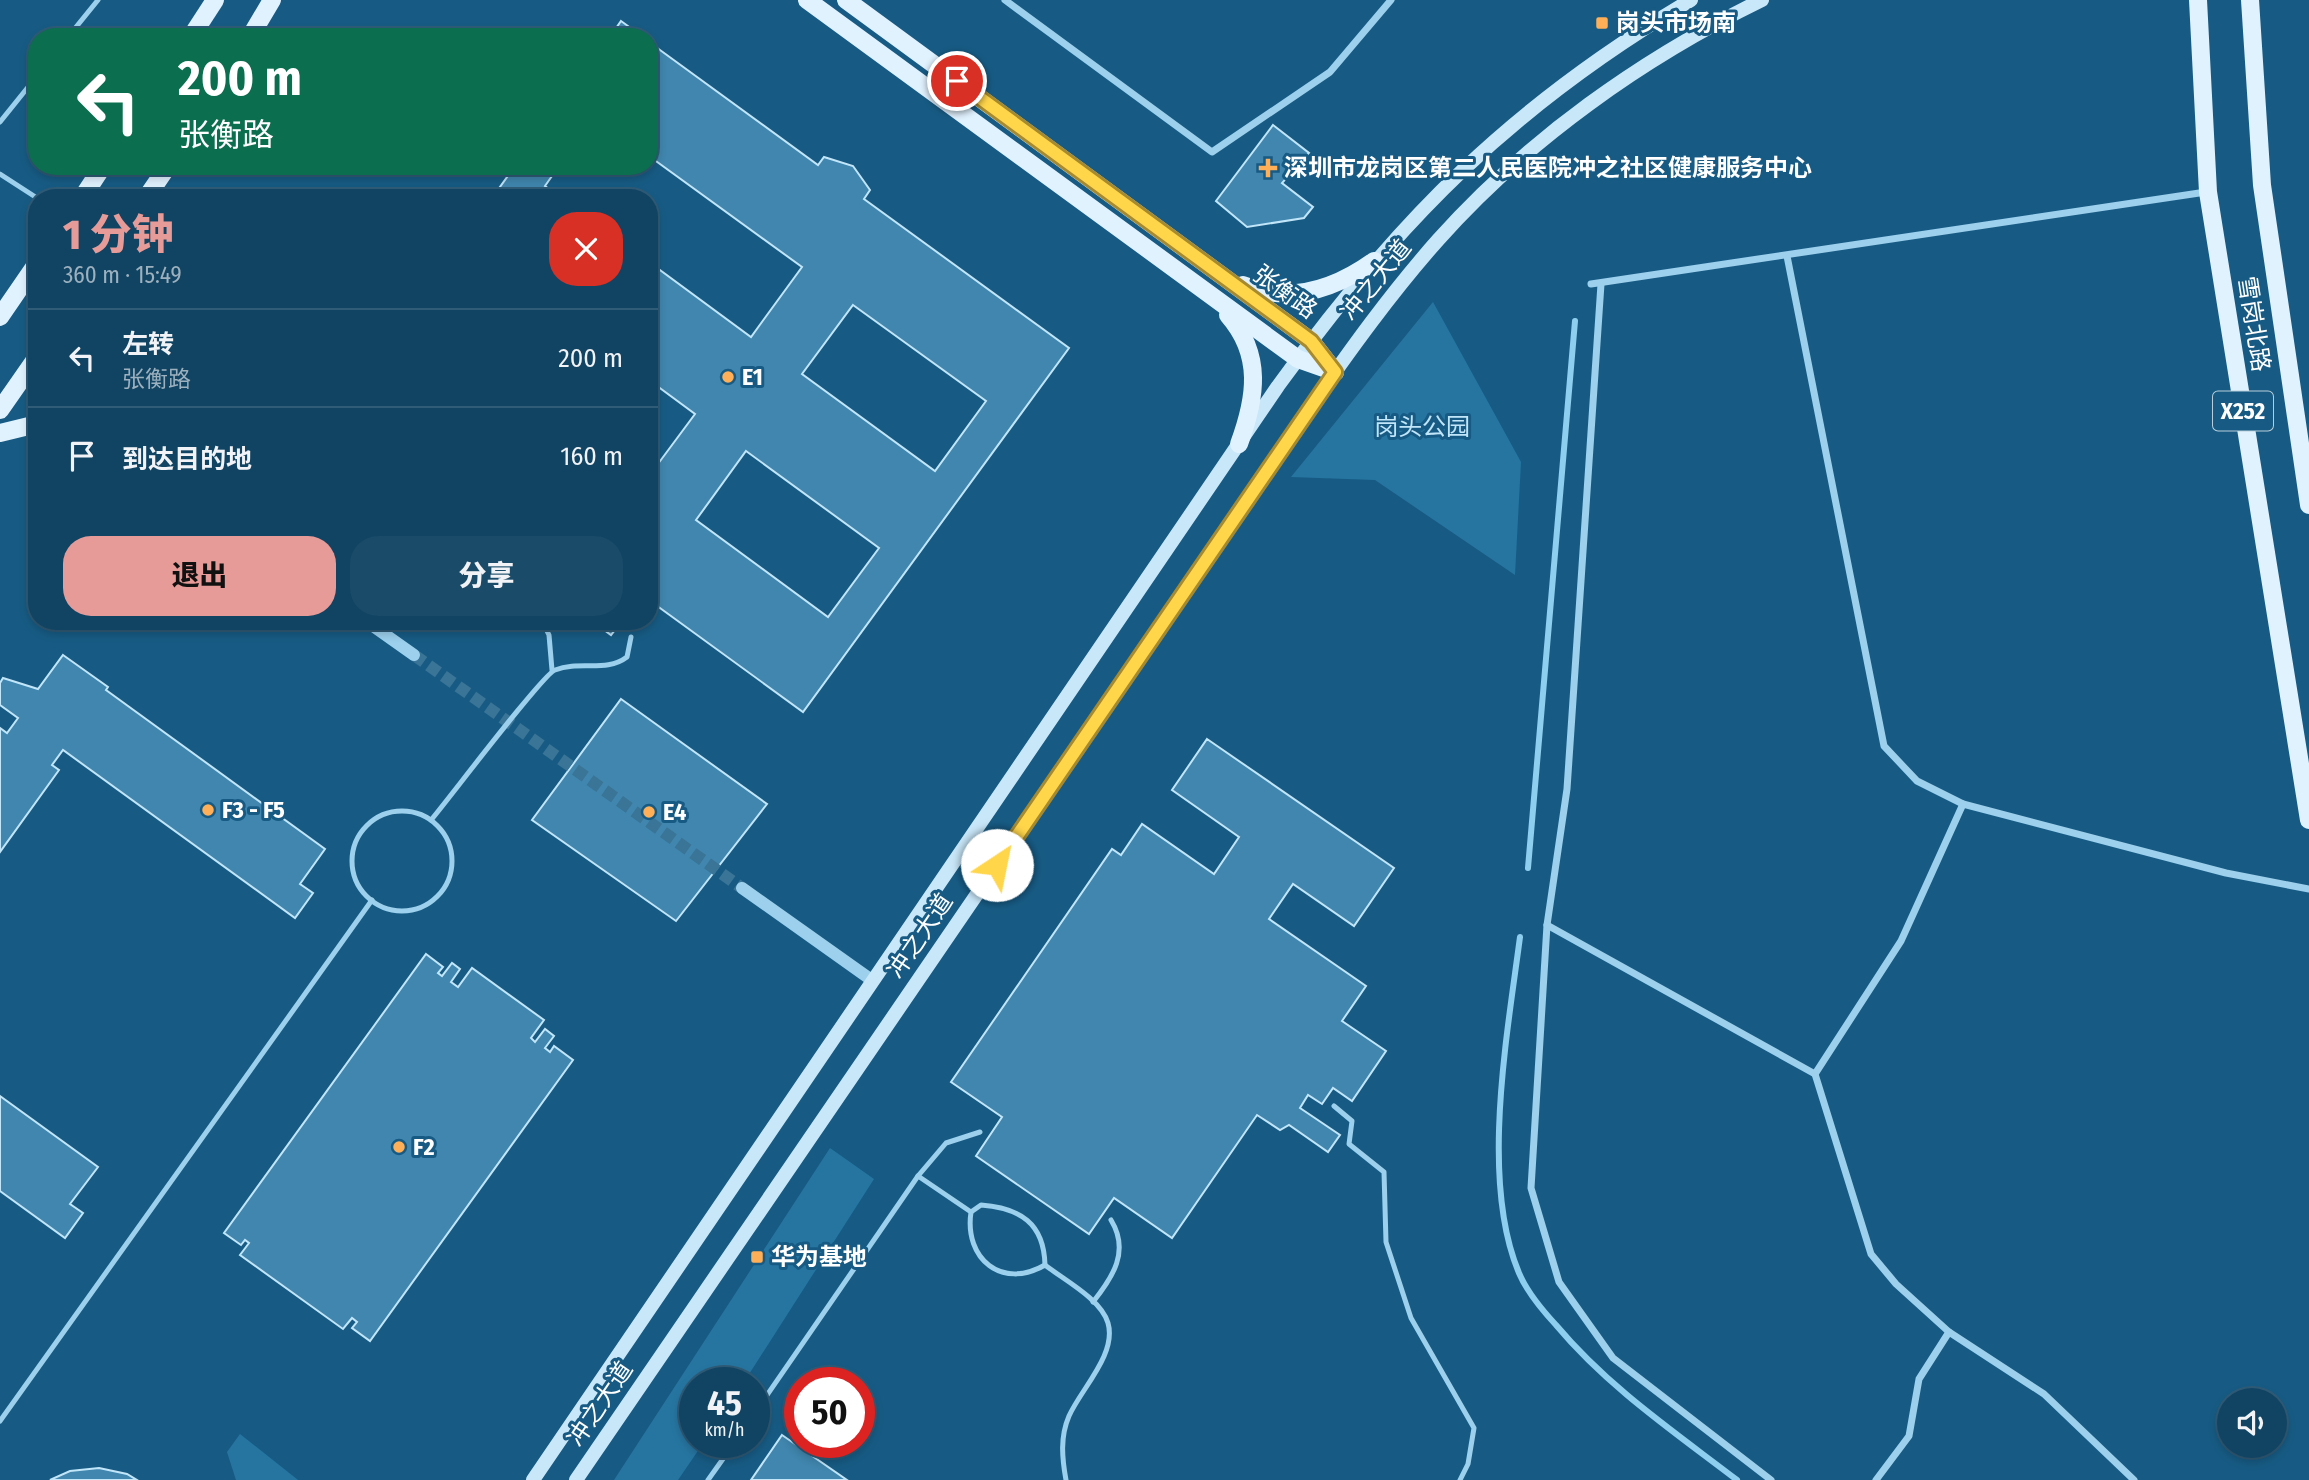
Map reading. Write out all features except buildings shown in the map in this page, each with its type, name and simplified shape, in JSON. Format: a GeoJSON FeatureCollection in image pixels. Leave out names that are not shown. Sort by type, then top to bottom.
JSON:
{"type":"FeatureCollection","features":[{"type":"Feature","properties":{"kind":"main road"},"geometry":{"type":"LineString","coordinates":[[197,28],[215,0]]}},
{"type":"Feature","properties":{"kind":"main road"},"geometry":{"type":"LineString","coordinates":[[255,28],[272,0]]}},
{"type":"Feature","properties":{"kind":"main road","name":"张衡路"},"geometry":{"type":"LineString","coordinates":[[807,0],[1298,359],[1335,372]]}},
{"type":"Feature","properties":{"kind":"main road","name":"张衡路"},"geometry":{"type":"LineString","coordinates":[[846,0],[1311,341],[1335,372]]}},
{"type":"Feature","properties":{"kind":"main road","name":"冲之大道"},"geometry":{"type":"LineString","coordinates":[[534,1480],[1311,341],[1374,261],[1434,197],[1534,105],[1639,30],[1691,0]]}},
{"type":"Feature","properties":{"kind":"main road","name":"冲之大道"},"geometry":{"type":"LineString","coordinates":[[576,1480],[1335,372],[1402,281],[1440,238],[1523,158],[1626,79],[1762,0]]}},
{"type":"Feature","properties":{"kind":"main road","name":"雪岗北路"},"geometry":{"type":"LineString","coordinates":[[2198,0],[2208,192],[2309,820]]}},
{"type":"Feature","properties":{"kind":"main road","name":"雪岗北路"},"geometry":{"type":"LineString","coordinates":[[2250,0],[2262,185],[2309,505]]}},
{"type":"Feature","properties":{"kind":"main road"},"geometry":{"type":"LineString","coordinates":[[2251,23],[2255,0]]}},
{"type":"Feature","properties":{"kind":"main road"},"geometry":{"type":"LineString","coordinates":[[1222,276],[1256,290],[1285,294],[1310,292],[1334,285],[1374,261]]}},
{"type":"Feature","properties":{"kind":"main road"},"geometry":{"type":"LineString","coordinates":[[0,317],[28,276]]}},
{"type":"Feature","properties":{"kind":"main road"},"geometry":{"type":"LineString","coordinates":[[1210,294],[1245,339],[1254,365],[1250,414],[1239,444]]}},
{"type":"Feature","properties":{"kind":"main road"},"geometry":{"type":"LineString","coordinates":[[0,410],[28,370]]}},
{"type":"Feature","properties":{"kind":"main road"},"geometry":{"type":"LineString","coordinates":[[0,433],[28,426]]}},
{"type":"Feature","properties":{"kind":"street"},"geometry":{"type":"LineString","coordinates":[[1005,0],[1212,152],[1330,72],[1391,0]]}},
{"type":"Feature","properties":{"kind":"street"},"geometry":{"type":"LineString","coordinates":[[1591,284],[2208,192]]}},
{"type":"Feature","properties":{"kind":"street"},"geometry":{"type":"LineString","coordinates":[[1787,256],[1884,746],[1917,781],[1963,804],[2226,873],[2309,889]]}},
{"type":"Feature","properties":{"kind":"street"},"geometry":{"type":"LineString","coordinates":[[1601,284],[1567,789],[1547,925],[1531,1188],[1559,1282],[1613,1358],[1771,1480]]}},
{"type":"Feature","properties":{"kind":"street"},"geometry":{"type":"LineString","coordinates":[[379,630],[414,655]]}},
{"type":"Feature","properties":{"kind":"street"},"geometry":{"type":"LineString","coordinates":[[1815,1074],[1901,940],[1963,804]]}},
{"type":"Feature","properties":{"kind":"street"},"geometry":{"type":"LineString","coordinates":[[743,888],[873,981]]}},
{"type":"Feature","properties":{"kind":"street"},"geometry":{"type":"LineString","coordinates":[[1547,925],[1815,1074],[1871,1254],[1896,1284],[1949,1332],[2044,1394],[2134,1480]]}},
{"type":"Feature","properties":{"kind":"street"},"geometry":{"type":"LineString","coordinates":[[1876,1480],[1909,1436],[1919,1379],[1949,1332]]}},
{"type":"Feature","properties":{"kind":"lane"},"geometry":{"type":"LineString","coordinates":[[75,28],[98,0]]}},
{"type":"Feature","properties":{"kind":"lane"},"geometry":{"type":"LineString","coordinates":[[0,122],[28,87]]}},
{"type":"Feature","properties":{"kind":"lane"},"geometry":{"type":"LineString","coordinates":[[0,174],[28,192]]}},
{"type":"Feature","properties":{"kind":"lane"},"geometry":{"type":"LineString","coordinates":[[546,630],[552,670]]}},
{"type":"Feature","properties":{"kind":"lane"},"geometry":{"type":"LineString","coordinates":[[431,820],[552,670],[585,663],[601,667],[617,665],[627,657],[631,637]]}},
{"type":"Feature","properties":{"kind":"lane"},"geometry":{"type":"LineString","coordinates":[[397,811],[415,812],[431,820],[444,833],[452,854],[450,875],[440,894],[422,907],[401,911],[382,907],[372,900],[356,880],[352,862],[355,843],[365,827],[379,816],[397,811]]}},
{"type":"Feature","properties":{"kind":"lane"},"geometry":{"type":"LineString","coordinates":[[0,1421],[372,900]]}},
{"type":"Feature","properties":{"kind":"lane"},"geometry":{"type":"LineString","coordinates":[[1334,1106],[1352,1121],[1349,1144],[1384,1172],[1386,1242],[1411,1318],[1474,1428],[1468,1464],[1460,1480]]}},
{"type":"Feature","properties":{"kind":"lane"},"geometry":{"type":"LineString","coordinates":[[770,1391],[918,1176],[946,1143],[980,1132]]}},
{"type":"Feature","properties":{"kind":"lane"},"geometry":{"type":"LineString","coordinates":[[918,1176],[971,1212]]}},
{"type":"Feature","properties":{"kind":"lane"},"geometry":{"type":"LineString","coordinates":[[981,1205],[1008,1207],[1036,1227],[1045,1250],[1045,1265],[1027,1275],[1006,1275],[978,1257],[968,1232],[971,1212],[981,1205]]}},
{"type":"Feature","properties":{"kind":"lane"},"geometry":{"type":"LineString","coordinates":[[1093,1301],[1113,1276],[1120,1253],[1118,1231],[1111,1220]]}},
{"type":"Feature","properties":{"kind":"lane"},"geometry":{"type":"LineString","coordinates":[[1045,1265],[1093,1301],[1108,1322],[1110,1342],[1069,1418],[1061,1452],[1066,1480]]}},
{"type":"Feature","properties":{"kind":"lane"},"geometry":{"type":"LineString","coordinates":[[708,1480],[724,1458]]}},
{"type":"Feature","properties":{"kind":"green space","name":"岗头公园"},"geometry":{"type":"Polygon","coordinates":[[[1433,302],[1521,462],[1515,575],[1375,480],[1291,477],[1433,302]]]}},
{"type":"Feature","properties":{"kind":"green space"},"geometry":{"type":"Polygon","coordinates":[[[830,1148],[874,1179],[754,1367],[688,1367],[830,1148]]]}},
{"type":"Feature","properties":{"kind":"green space"},"geometry":{"type":"Polygon","coordinates":[[[679,1380],[679,1458],[693,1458],[678,1480],[614,1480],[679,1380]]]}},
{"type":"Feature","properties":{"kind":"green space"},"geometry":{"type":"Polygon","coordinates":[[[240,1434],[298,1480],[236,1480],[227,1452],[240,1434]]]}},
{"type":"Feature","properties":{"kind":"waterway"},"geometry":{"type":"LineString","coordinates":[[1528,868],[1575,321]]}},
{"type":"Feature","properties":{"kind":"waterway"},"geometry":{"type":"LineString","coordinates":[[1520,937],[1504,1063],[1499,1152],[1501,1196],[1507,1236],[1519,1273],[1540,1307],[1597,1368],[1642,1407],[1737,1480]]}},
{"type":"Feature","properties":{"kind":"tunnel"},"geometry":{"type":"LineString","coordinates":[[414,655],[742,888]]}},
{"type":"Feature","properties":{"kind":"place","name":"岗头市场南"},"geometry":{"type":"Point","coordinates":[1602,23]}},
{"type":"Feature","properties":{"kind":"place","name":"深圳市龙岗区第二人民医院冲之社区健康服务中心"},"geometry":{"type":"Point","coordinates":[1268,168]}},
{"type":"Feature","properties":{"kind":"place","name":"E1"},"geometry":{"type":"Point","coordinates":[728,377]}},
{"type":"Feature","properties":{"kind":"place","name":"F3 - F5"},"geometry":{"type":"Point","coordinates":[208,810]}},
{"type":"Feature","properties":{"kind":"place","name":"E4"},"geometry":{"type":"Point","coordinates":[649,812]}},
{"type":"Feature","properties":{"kind":"place","name":"F2"},"geometry":{"type":"Point","coordinates":[399,1147]}},
{"type":"Feature","properties":{"kind":"place","name":"华为基地"},"geometry":{"type":"Point","coordinates":[757,1257]}},
{"type":"Feature","properties":{"kind":"route"},"geometry":{"type":"LineString","coordinates":[[957,81],[1311,341],[1335,372],[997,865]]}}]}
